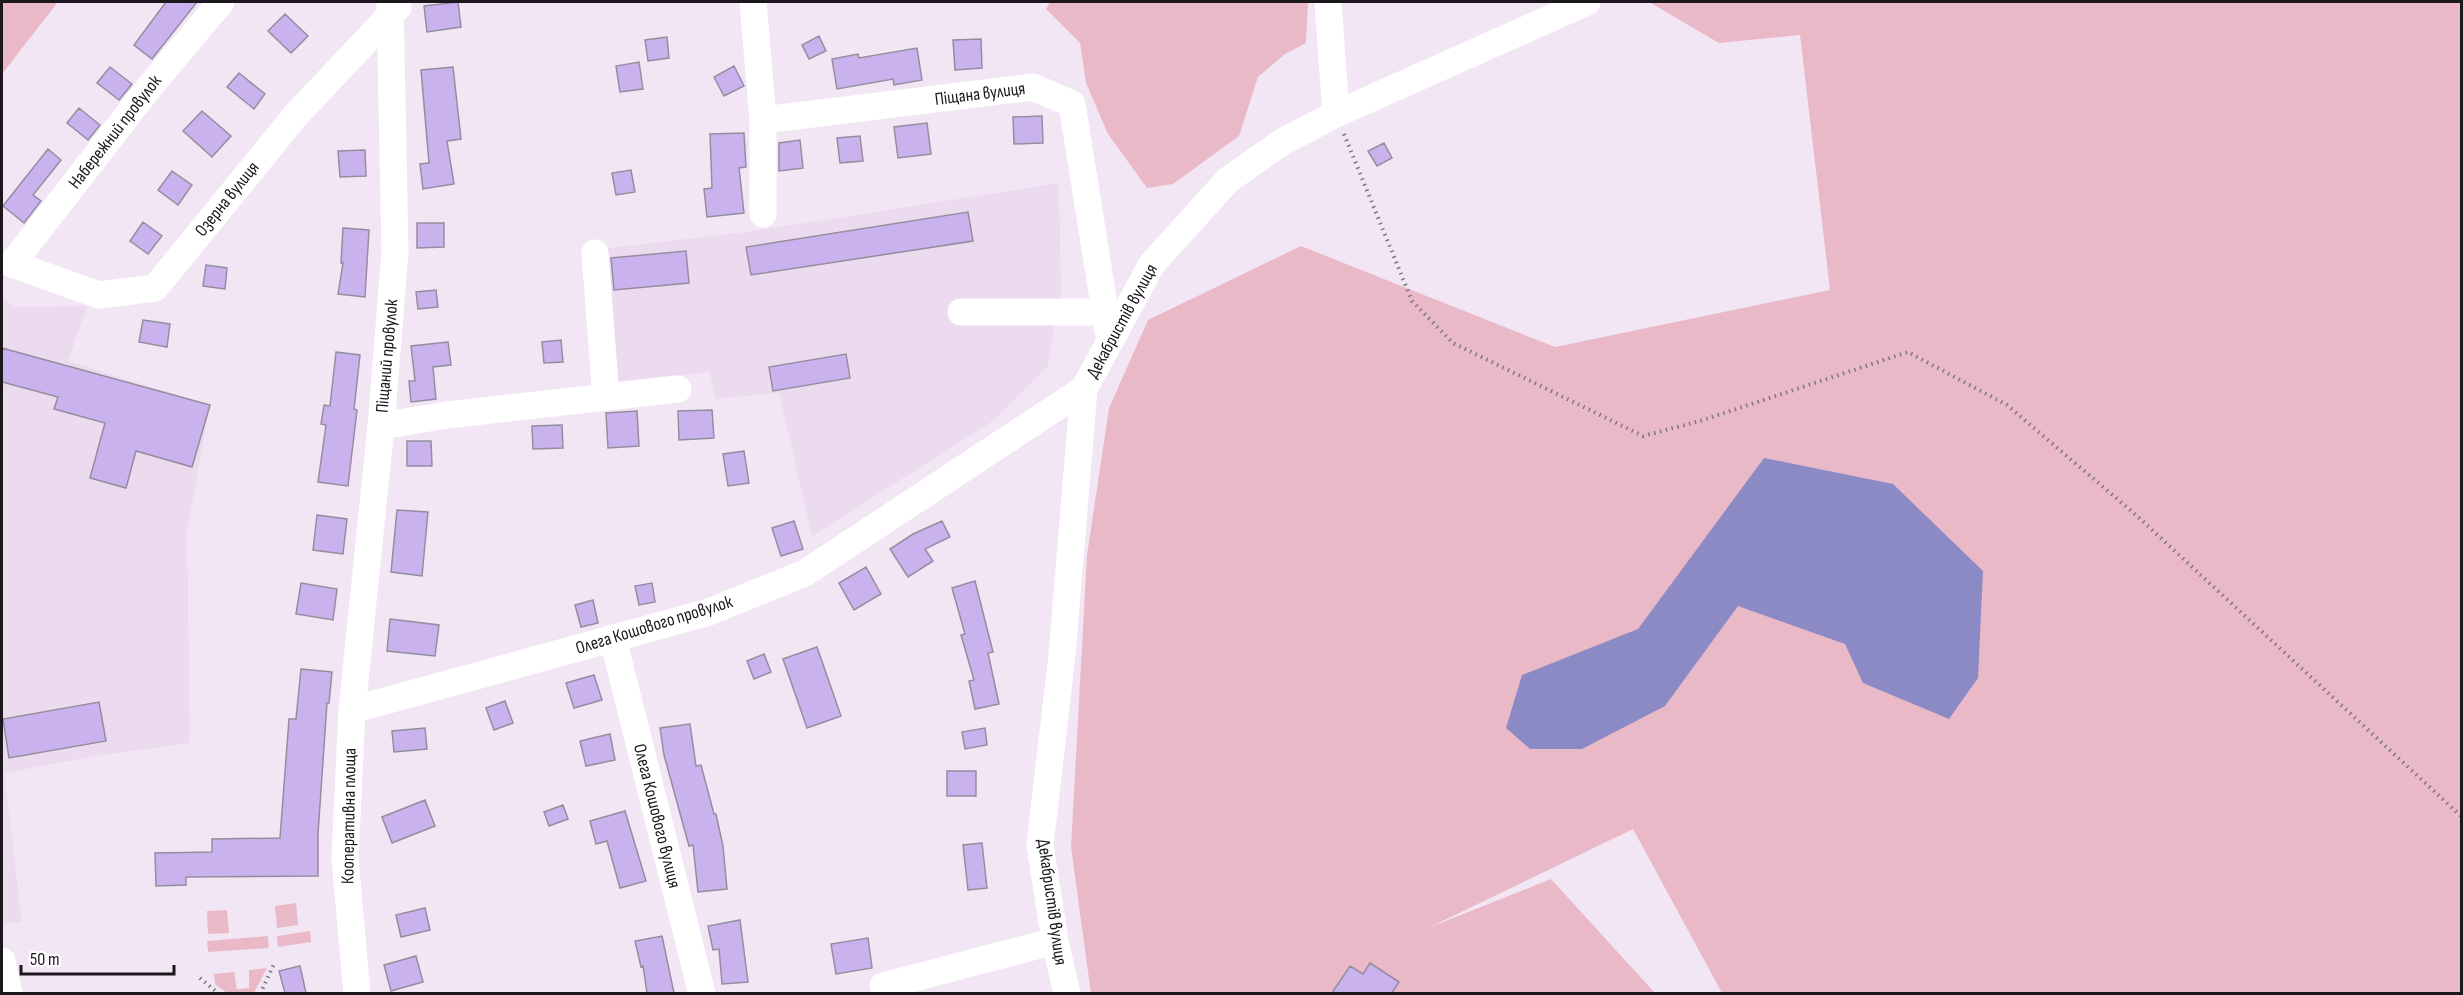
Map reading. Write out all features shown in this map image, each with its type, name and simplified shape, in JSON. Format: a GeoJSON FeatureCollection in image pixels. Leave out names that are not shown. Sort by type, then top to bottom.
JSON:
{"type":"FeatureCollection","features":[{"type":"Feature","properties":{"kind":"street","name":"Набережний провулок"},"geometry":{"type":"LineString","coordinates":[[12,264],[151,85],[220,2]]}},
{"type":"Feature","properties":{"kind":"street"},"geometry":{"type":"LineString","coordinates":[[753,2],[763,120],[763,214]]}},
{"type":"Feature","properties":{"kind":"street"},"geometry":{"type":"LineString","coordinates":[[1328,2],[1336,114]]}},
{"type":"Feature","properties":{"kind":"street","name":"Декабристів вулиця"},"geometry":{"type":"LineString","coordinates":[[1067,993],[1055,941],[1040,845],[1062,655],[1084,389],[1152,264],[1228,180],[1282,142],[1336,114],[1587,2]]}},
{"type":"Feature","properties":{"kind":"street","name":"Озерна вулиця"},"geometry":{"type":"LineString","coordinates":[[12,264],[99,295],[155,288],[296,115],[394,7]]}},
{"type":"Feature","properties":{"kind":"street","name":"Піщаний провулок"},"geometry":{"type":"LineString","coordinates":[[352,710],[381,426],[395,252],[394,7]]}},
{"type":"Feature","properties":{"kind":"street","name":"Піщана вулиця"},"geometry":{"type":"LineString","coordinates":[[763,120],[1033,87],[1072,104],[1110,342]]}},
{"type":"Feature","properties":{"kind":"street"},"geometry":{"type":"LineString","coordinates":[[595,253],[606,397]]}},
{"type":"Feature","properties":{"kind":"street"},"geometry":{"type":"LineString","coordinates":[[961,312],[1105,312]]}},
{"type":"Feature","properties":{"kind":"street"},"geometry":{"type":"LineString","coordinates":[[381,426],[447,415],[678,389]]}},
{"type":"Feature","properties":{"kind":"street","name":"Олега Кошового провулок"},"geometry":{"type":"LineString","coordinates":[[352,710],[709,612],[805,573],[1084,389]]}},
{"type":"Feature","properties":{"kind":"street","name":"Олега Кошового вулиця"},"geometry":{"type":"LineString","coordinates":[[613,639],[702,993]]}},
{"type":"Feature","properties":{"kind":"street","name":"Кооперативна площа"},"geometry":{"type":"LineString","coordinates":[[352,710],[345,859],[357,993]]}},
{"type":"Feature","properties":{"kind":"street"},"geometry":{"type":"LineString","coordinates":[[883,986],[1055,941]]}},
{"type":"Feature","properties":{"kind":"street"},"geometry":{"type":"LineString","coordinates":[[2,960],[9,993]]}},
{"type":"Feature","properties":{"kind":"path"},"geometry":{"type":"LineString","coordinates":[[1336,114],[1412,301],[1453,343],[1643,436],[1700,421],[1908,352],[2007,405],[2136,515],[2462,817]]}},
{"type":"Feature","properties":{"kind":"path"},"geometry":{"type":"LineString","coordinates":[[260,993],[275,962]]}},
{"type":"Feature","properties":{"kind":"path"},"geometry":{"type":"LineString","coordinates":[[200,978],[219,993]]}},
{"type":"Feature","properties":{"kind":"shaded area"},"geometry":{"type":"Polygon","coordinates":[[[2,2],[58,2],[2,74],[2,2]]]}},
{"type":"Feature","properties":{"kind":"shaded area"},"geometry":{"type":"Polygon","coordinates":[[[1050,2],[1308,2],[1306,43],[1285,54],[1258,77],[1239,136],[1173,184],[1147,188],[1108,134],[1086,83],[1080,43],[1046,9],[1050,2]]]}},
{"type":"Feature","properties":{"kind":"shaded area"},"geometry":{"type":"Polygon","coordinates":[[[1649,2],[2461,2],[2461,993],[1722,993],[1633,829],[1428,928],[1551,879],[1655,993],[1091,994],[1071,847],[1087,555],[1109,408],[1148,320],[1301,246],[1555,347],[1830,290],[1800,35],[1719,43],[1649,2]]]}},
{"type":"Feature","properties":{"kind":"shaded area"},"geometry":{"type":"Polygon","coordinates":[[[1059,183],[1061,302],[1054,325],[1048,366],[993,421],[812,536],[779,393],[715,399],[709,372],[618,381],[608,248],[747,232],[1059,183]]]}},
{"type":"Feature","properties":{"kind":"shaded area"},"geometry":{"type":"Polygon","coordinates":[[[2,299],[17,307],[87,306],[68,361],[210,405],[187,531],[190,743],[96,756],[4,773],[22,922],[2,924],[2,299]]]}},
{"type":"Feature","properties":{"kind":"shaded area"},"geometry":{"type":"Polygon","coordinates":[[[296,903],[298,925],[277,928],[275,906],[296,903]]]}},
{"type":"Feature","properties":{"kind":"shaded area"},"geometry":{"type":"Polygon","coordinates":[[[227,910],[229,933],[208,934],[207,911],[227,910]]]}},
{"type":"Feature","properties":{"kind":"shaded area"},"geometry":{"type":"Polygon","coordinates":[[[310,931],[311,942],[278,947],[277,936],[310,931]]]}},
{"type":"Feature","properties":{"kind":"shaded area"},"geometry":{"type":"Polygon","coordinates":[[[268,936],[269,948],[208,952],[207,941],[268,936]]]}},
{"type":"Feature","properties":{"kind":"shaded area"},"geometry":{"type":"Polygon","coordinates":[[[267,968],[254,993],[227,993],[215,984],[214,974],[234,972],[237,989],[249,988],[249,970],[267,968]]]}},
{"type":"Feature","properties":{"kind":"water"},"geometry":{"type":"Polygon","coordinates":[[[1764,458],[1893,484],[1983,571],[1978,678],[1949,719],[1863,683],[1845,644],[1738,606],[1665,706],[1582,749],[1530,749],[1506,728],[1522,675],[1638,629],[1764,458]]]}},
{"type":"Feature","properties":{"kind":"building"},"geometry":{"type":"Polygon","coordinates":[[[166,2],[197,2],[152,59],[134,45],[166,2]]]}},
{"type":"Feature","properties":{"kind":"building"},"geometry":{"type":"Polygon","coordinates":[[[458,2],[461,27],[427,32],[424,6],[458,2]]]}},
{"type":"Feature","properties":{"kind":"building"},"geometry":{"type":"Polygon","coordinates":[[[285,14],[308,36],[291,53],[268,31],[285,14]]]}},
{"type":"Feature","properties":{"kind":"building"},"geometry":{"type":"Polygon","coordinates":[[[819,36],[826,51],[809,59],[802,45],[819,36]]]}},
{"type":"Feature","properties":{"kind":"building"},"geometry":{"type":"Polygon","coordinates":[[[667,37],[669,58],[648,61],[645,40],[667,37]]]}},
{"type":"Feature","properties":{"kind":"building"},"geometry":{"type":"Polygon","coordinates":[[[981,39],[982,68],[955,70],[953,40],[981,39]]]}},
{"type":"Feature","properties":{"kind":"building"},"geometry":{"type":"Polygon","coordinates":[[[917,48],[922,80],[894,85],[893,79],[837,89],[832,59],[858,54],[859,58],[917,48]]]}},
{"type":"Feature","properties":{"kind":"building"},"geometry":{"type":"Polygon","coordinates":[[[639,62],[643,89],[620,92],[616,66],[639,62]]]}},
{"type":"Feature","properties":{"kind":"building"},"geometry":{"type":"Polygon","coordinates":[[[734,66],[744,86],[724,96],[714,77],[734,66]]]}},
{"type":"Feature","properties":{"kind":"building"},"geometry":{"type":"Polygon","coordinates":[[[110,67],[132,84],[119,100],[97,83],[110,67]]]}},
{"type":"Feature","properties":{"kind":"building"},"geometry":{"type":"Polygon","coordinates":[[[453,67],[461,139],[447,141],[454,184],[423,189],[420,164],[429,163],[421,70],[453,67]]]}},
{"type":"Feature","properties":{"kind":"building"},"geometry":{"type":"Polygon","coordinates":[[[239,73],[265,94],[254,109],[227,87],[239,73]]]}},
{"type":"Feature","properties":{"kind":"building"},"geometry":{"type":"Polygon","coordinates":[[[79,108],[100,125],[88,140],[67,123],[79,108]]]}},
{"type":"Feature","properties":{"kind":"building"},"geometry":{"type":"Polygon","coordinates":[[[202,111],[231,136],[212,157],[183,131],[202,111]]]}},
{"type":"Feature","properties":{"kind":"building"},"geometry":{"type":"Polygon","coordinates":[[[1042,116],[1043,143],[1014,144],[1013,117],[1042,116]]]}},
{"type":"Feature","properties":{"kind":"building"},"geometry":{"type":"Polygon","coordinates":[[[927,123],[931,154],[898,158],[894,127],[927,123]]]}},
{"type":"Feature","properties":{"kind":"building"},"geometry":{"type":"Polygon","coordinates":[[[744,133],[746,167],[739,168],[744,213],[707,217],[704,189],[712,188],[710,134],[744,133]]]}},
{"type":"Feature","properties":{"kind":"building"},"geometry":{"type":"Polygon","coordinates":[[[860,136],[863,161],[840,163],[837,138],[860,136]]]}},
{"type":"Feature","properties":{"kind":"building"},"geometry":{"type":"Polygon","coordinates":[[[800,140],[803,168],[779,171],[779,143],[800,140]]]}},
{"type":"Feature","properties":{"kind":"building"},"geometry":{"type":"Polygon","coordinates":[[[1384,143],[1392,158],[1377,166],[1368,151],[1384,143]]]}},
{"type":"Feature","properties":{"kind":"building"},"geometry":{"type":"Polygon","coordinates":[[[48,149],[61,160],[33,195],[41,201],[24,223],[3,206],[48,149]]]}},
{"type":"Feature","properties":{"kind":"building"},"geometry":{"type":"Polygon","coordinates":[[[365,150],[366,176],[340,177],[338,151],[365,150]]]}},
{"type":"Feature","properties":{"kind":"building"},"geometry":{"type":"Polygon","coordinates":[[[631,170],[635,192],[616,195],[612,173],[631,170]]]}},
{"type":"Feature","properties":{"kind":"building"},"geometry":{"type":"Polygon","coordinates":[[[172,171],[192,185],[178,205],[158,190],[172,171]]]}},
{"type":"Feature","properties":{"kind":"building"},"geometry":{"type":"Polygon","coordinates":[[[968,212],[973,241],[751,275],[746,247],[968,212]]]}},
{"type":"Feature","properties":{"kind":"building"},"geometry":{"type":"Polygon","coordinates":[[[143,222],[162,236],[148,254],[130,241],[143,222]]]}},
{"type":"Feature","properties":{"kind":"building"},"geometry":{"type":"Polygon","coordinates":[[[417,223],[444,223],[444,247],[417,248],[417,223]]]}},
{"type":"Feature","properties":{"kind":"building"},"geometry":{"type":"Polygon","coordinates":[[[343,228],[369,230],[365,297],[338,294],[343,263],[341,263],[343,228]]]}},
{"type":"Feature","properties":{"kind":"building"},"geometry":{"type":"Polygon","coordinates":[[[686,251],[689,283],[614,290],[611,258],[686,251]]]}},
{"type":"Feature","properties":{"kind":"building"},"geometry":{"type":"Polygon","coordinates":[[[206,265],[227,268],[225,289],[203,286],[206,265]]]}},
{"type":"Feature","properties":{"kind":"building"},"geometry":{"type":"Polygon","coordinates":[[[436,290],[438,307],[418,309],[416,292],[436,290]]]}},
{"type":"Feature","properties":{"kind":"building"},"geometry":{"type":"Polygon","coordinates":[[[143,320],[170,324],[167,347],[139,342],[143,320]]]}},
{"type":"Feature","properties":{"kind":"building"},"geometry":{"type":"Polygon","coordinates":[[[561,340],[563,362],[544,363],[542,342],[561,340]]]}},
{"type":"Feature","properties":{"kind":"building"},"geometry":{"type":"Polygon","coordinates":[[[448,342],[451,365],[433,367],[436,399],[411,402],[409,381],[415,381],[411,346],[448,342]]]}},
{"type":"Feature","properties":{"kind":"building"},"geometry":{"type":"Polygon","coordinates":[[[2,348],[210,405],[192,467],[136,451],[126,488],[90,478],[105,423],[54,409],[58,397],[2,382],[2,348]]]}},
{"type":"Feature","properties":{"kind":"building"},"geometry":{"type":"Polygon","coordinates":[[[336,352],[360,355],[354,409],[357,410],[348,486],[318,482],[326,425],[321,424],[324,405],[330,406],[336,352]]]}},
{"type":"Feature","properties":{"kind":"building"},"geometry":{"type":"Polygon","coordinates":[[[846,354],[850,378],[773,391],[769,367],[846,354]]]}},
{"type":"Feature","properties":{"kind":"building"},"geometry":{"type":"Polygon","coordinates":[[[712,410],[714,438],[679,440],[678,411],[712,410]]]}},
{"type":"Feature","properties":{"kind":"building"},"geometry":{"type":"Polygon","coordinates":[[[637,411],[639,446],[608,448],[606,413],[637,411]]]}},
{"type":"Feature","properties":{"kind":"building"},"geometry":{"type":"Polygon","coordinates":[[[562,425],[563,448],[533,449],[532,426],[562,425]]]}},
{"type":"Feature","properties":{"kind":"building"},"geometry":{"type":"Polygon","coordinates":[[[407,441],[431,441],[432,466],[407,466],[407,441]]]}},
{"type":"Feature","properties":{"kind":"building"},"geometry":{"type":"Polygon","coordinates":[[[744,451],[749,483],[728,486],[723,454],[744,451]]]}},
{"type":"Feature","properties":{"kind":"building"},"geometry":{"type":"Polygon","coordinates":[[[397,510],[428,512],[422,576],[391,572],[397,510]]]}},
{"type":"Feature","properties":{"kind":"building"},"geometry":{"type":"Polygon","coordinates":[[[317,515],[347,519],[343,554],[313,550],[317,515]]]}},
{"type":"Feature","properties":{"kind":"building"},"geometry":{"type":"Polygon","coordinates":[[[794,521],[803,549],[781,556],[772,528],[794,521]]]}},
{"type":"Feature","properties":{"kind":"building"},"geometry":{"type":"Polygon","coordinates":[[[942,521],[950,537],[925,549],[933,561],[908,577],[890,549],[913,534],[942,521]]]}},
{"type":"Feature","properties":{"kind":"building"},"geometry":{"type":"Polygon","coordinates":[[[866,567],[881,594],[854,610],[839,583],[866,567]]]}},
{"type":"Feature","properties":{"kind":"building"},"geometry":{"type":"Polygon","coordinates":[[[975,581],[993,652],[988,653],[999,704],[975,709],[969,681],[974,680],[961,635],[965,634],[952,588],[975,581]]]}},
{"type":"Feature","properties":{"kind":"building"},"geometry":{"type":"Polygon","coordinates":[[[301,583],[337,589],[333,620],[296,614],[301,583]]]}},
{"type":"Feature","properties":{"kind":"building"},"geometry":{"type":"Polygon","coordinates":[[[652,583],[655,602],[639,605],[635,586],[652,583]]]}},
{"type":"Feature","properties":{"kind":"building"},"geometry":{"type":"Polygon","coordinates":[[[593,600],[598,623],[581,627],[575,605],[593,600]]]}},
{"type":"Feature","properties":{"kind":"building"},"geometry":{"type":"Polygon","coordinates":[[[390,619],[439,625],[435,656],[387,651],[390,619]]]}},
{"type":"Feature","properties":{"kind":"building"},"geometry":{"type":"Polygon","coordinates":[[[817,647],[841,716],[807,728],[783,659],[817,647]]]}},
{"type":"Feature","properties":{"kind":"building"},"geometry":{"type":"Polygon","coordinates":[[[764,654],[771,672],[754,679],[747,661],[764,654]]]}},
{"type":"Feature","properties":{"kind":"building"},"geometry":{"type":"Polygon","coordinates":[[[301,669],[332,672],[329,703],[327,703],[318,834],[318,876],[186,877],[186,885],[156,886],[155,853],[212,852],[212,839],[280,838],[289,719],[296,719],[301,669]]]}},
{"type":"Feature","properties":{"kind":"building"},"geometry":{"type":"Polygon","coordinates":[[[594,675],[602,700],[574,708],[566,683],[594,675]]]}},
{"type":"Feature","properties":{"kind":"building"},"geometry":{"type":"Polygon","coordinates":[[[505,701],[513,723],[494,730],[486,708],[505,701]]]}},
{"type":"Feature","properties":{"kind":"building"},"geometry":{"type":"Polygon","coordinates":[[[99,702],[106,741],[9,758],[3,719],[99,702]]]}},
{"type":"Feature","properties":{"kind":"building"},"geometry":{"type":"Polygon","coordinates":[[[690,724],[696,766],[701,765],[714,814],[716,814],[723,846],[727,889],[698,892],[693,845],[689,846],[664,755],[660,728],[690,724]]]}},
{"type":"Feature","properties":{"kind":"building"},"geometry":{"type":"Polygon","coordinates":[[[425,728],[427,749],[394,752],[392,731],[425,728]]]}},
{"type":"Feature","properties":{"kind":"building"},"geometry":{"type":"Polygon","coordinates":[[[985,728],[987,745],[965,749],[962,732],[985,728]]]}},
{"type":"Feature","properties":{"kind":"building"},"geometry":{"type":"Polygon","coordinates":[[[610,734],[615,760],[586,766],[580,741],[610,734]]]}},
{"type":"Feature","properties":{"kind":"building"},"geometry":{"type":"Polygon","coordinates":[[[947,771],[976,771],[976,796],[947,796],[947,771]]]}},
{"type":"Feature","properties":{"kind":"building"},"geometry":{"type":"Polygon","coordinates":[[[425,800],[435,826],[392,843],[382,817],[425,800]]]}},
{"type":"Feature","properties":{"kind":"building"},"geometry":{"type":"Polygon","coordinates":[[[563,805],[568,819],[549,826],[544,812],[563,805]]]}},
{"type":"Feature","properties":{"kind":"building"},"geometry":{"type":"Polygon","coordinates":[[[625,811],[646,881],[620,888],[607,841],[596,844],[590,821],[625,811]]]}},
{"type":"Feature","properties":{"kind":"building"},"geometry":{"type":"Polygon","coordinates":[[[982,843],[987,888],[968,890],[963,845],[982,843]]]}},
{"type":"Feature","properties":{"kind":"building"},"geometry":{"type":"Polygon","coordinates":[[[425,908],[430,930],[401,937],[396,915],[425,908]]]}},
{"type":"Feature","properties":{"kind":"building"},"geometry":{"type":"Polygon","coordinates":[[[740,920],[748,982],[722,984],[719,949],[713,950],[708,926],[740,920]]]}},
{"type":"Feature","properties":{"kind":"building"},"geometry":{"type":"Polygon","coordinates":[[[662,936],[674,993],[647,993],[643,966],[641,967],[635,941],[662,936]]]}},
{"type":"Feature","properties":{"kind":"building"},"geometry":{"type":"Polygon","coordinates":[[[868,938],[872,968],[836,974],[831,944],[868,938]]]}},
{"type":"Feature","properties":{"kind":"building"},"geometry":{"type":"Polygon","coordinates":[[[416,956],[423,982],[391,991],[384,965],[416,956]]]}},
{"type":"Feature","properties":{"kind":"building"},"geometry":{"type":"Polygon","coordinates":[[[1370,963],[1399,982],[1392,993],[1332,993],[1350,966],[1363,974],[1370,963]]]}},
{"type":"Feature","properties":{"kind":"building"},"geometry":{"type":"Polygon","coordinates":[[[300,966],[306,993],[285,993],[279,971],[300,966]]]}}]}
